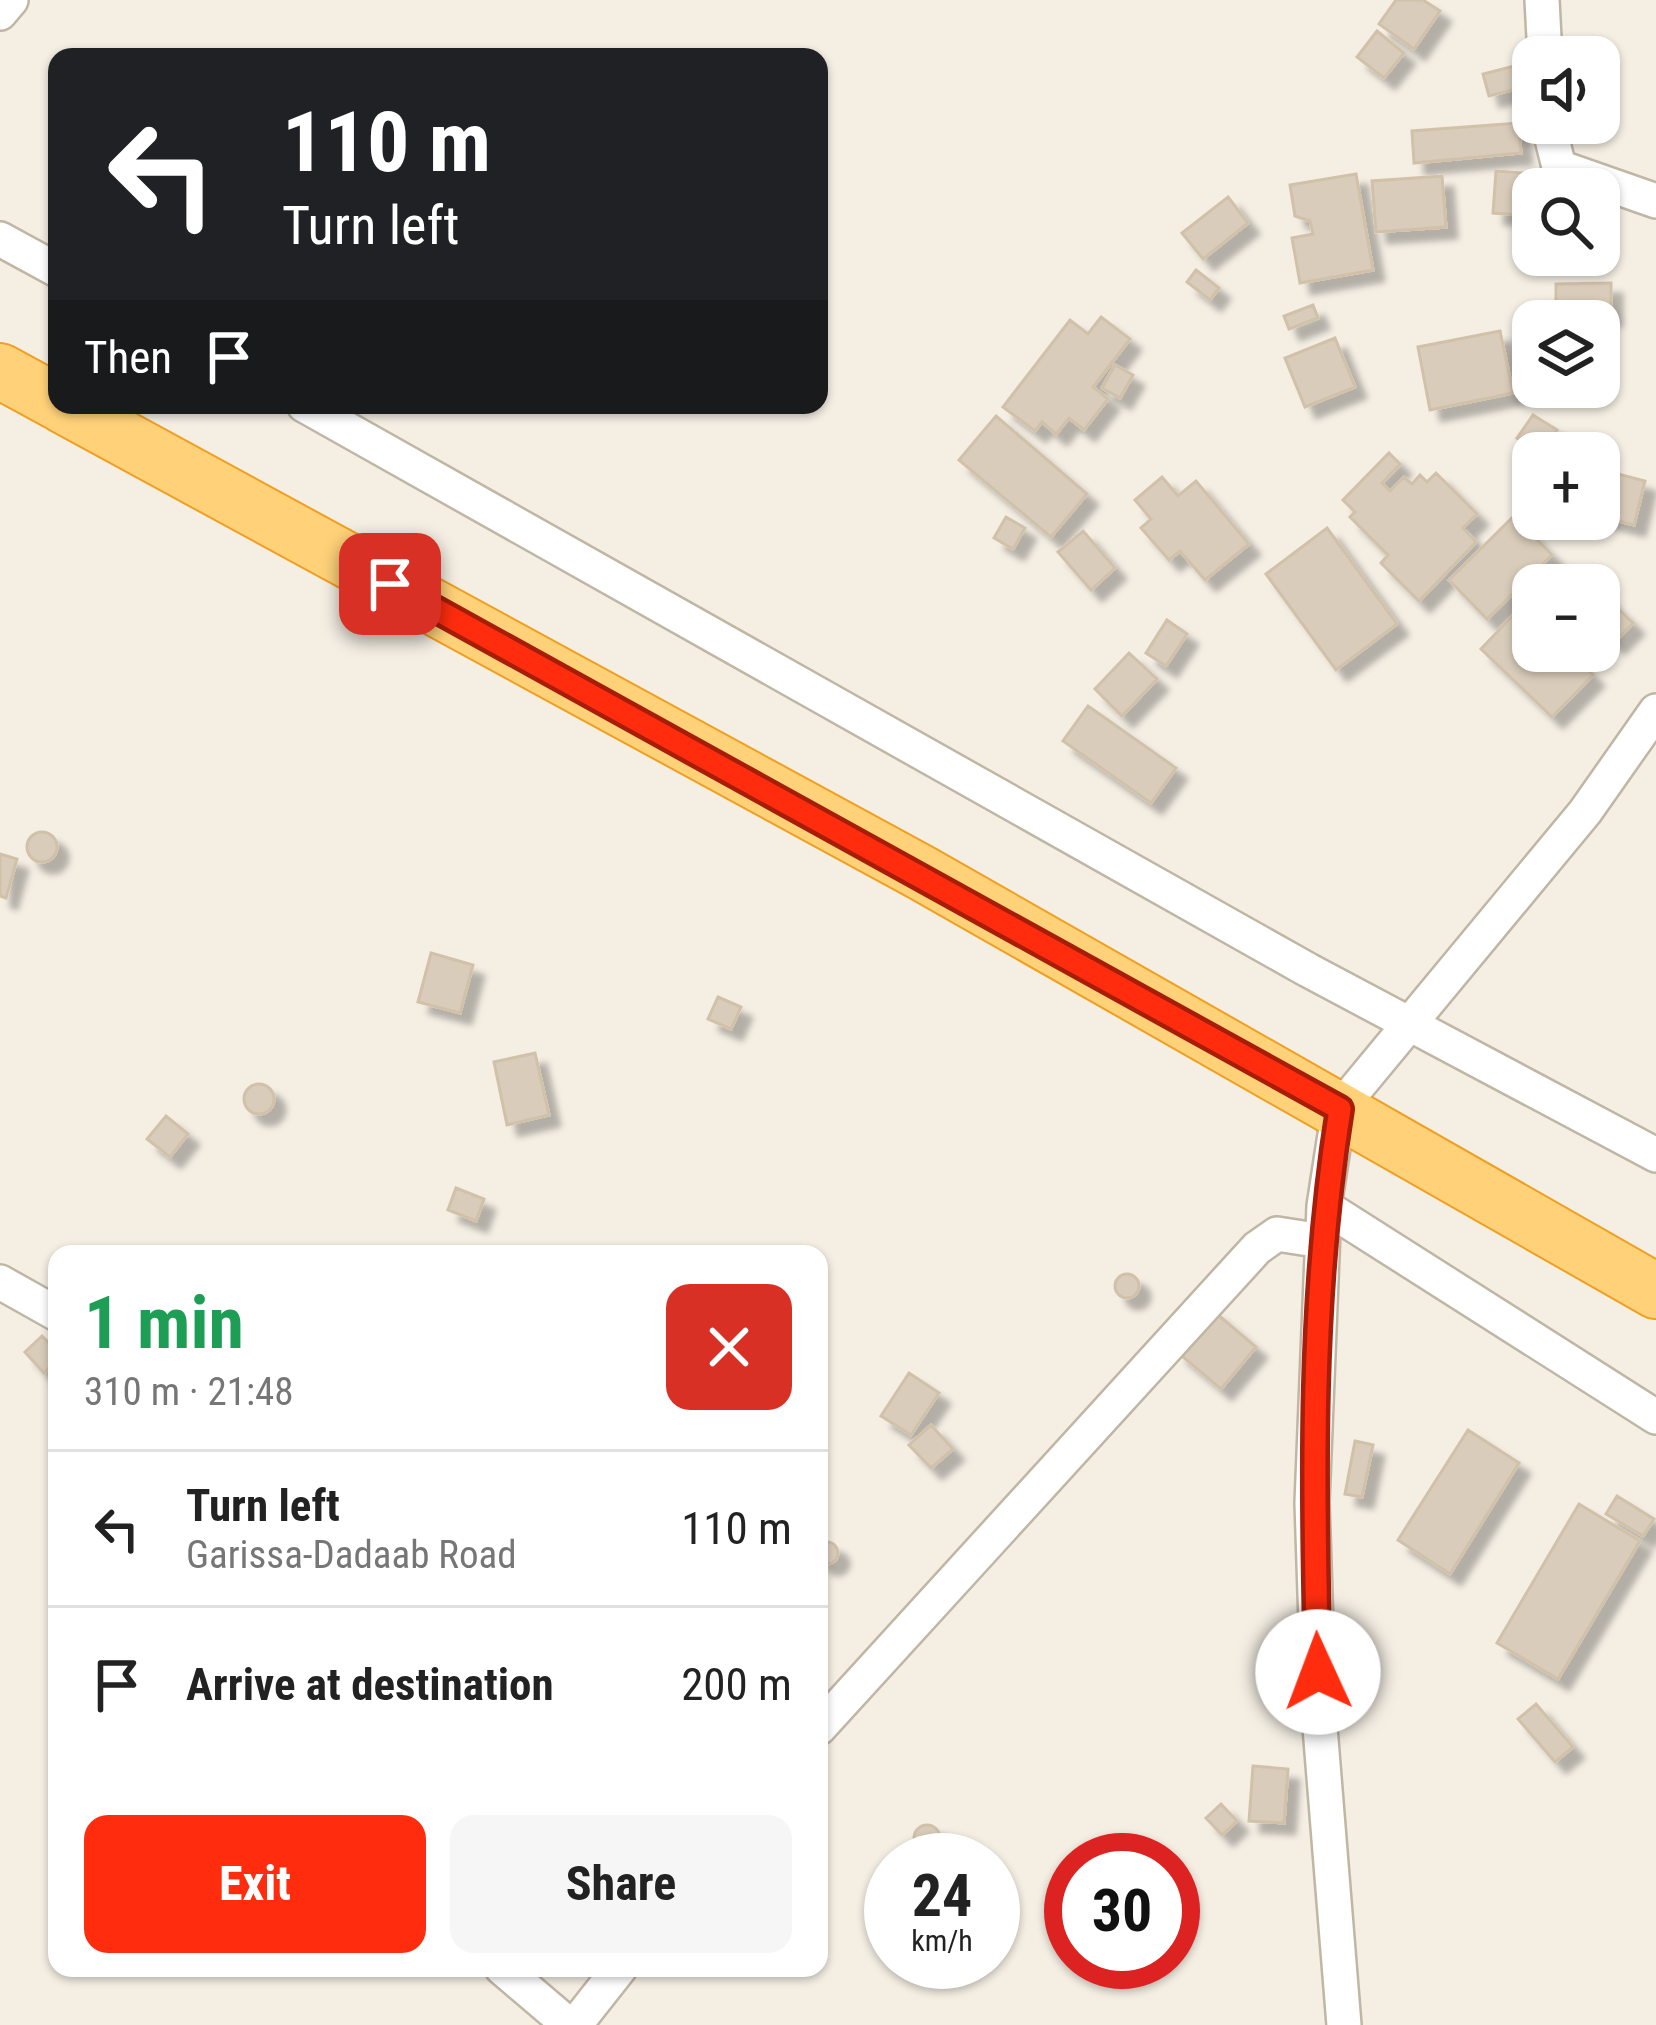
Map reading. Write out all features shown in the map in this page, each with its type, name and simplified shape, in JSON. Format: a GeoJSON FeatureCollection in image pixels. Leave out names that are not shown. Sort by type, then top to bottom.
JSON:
{"type":"FeatureCollection","features":[{"type":"Feature","properties":{"kind":"highway"},"geometry":{"type":"LineString","coordinates":[[0,371],[48,397]]}},
{"type":"Feature","properties":{"kind":"highway"},"geometry":{"type":"LineString","coordinates":[[78,414],[922,873],[1656,1291]]}},
{"type":"Feature","properties":{"kind":"street"},"geometry":{"type":"LineString","coordinates":[[0,13],[11,0]]}},
{"type":"Feature","properties":{"kind":"street"},"geometry":{"type":"LineString","coordinates":[[1542,0],[1544,36]]}},
{"type":"Feature","properties":{"kind":"street"},"geometry":{"type":"LineString","coordinates":[[1553,144],[1559,167],[1656,201]]}},
{"type":"Feature","properties":{"kind":"street"},"geometry":{"type":"LineString","coordinates":[[0,239],[48,265]]}},
{"type":"Feature","properties":{"kind":"street"},"geometry":{"type":"LineString","coordinates":[[320,414],[1307,970],[1656,1155]]}},
{"type":"Feature","properties":{"kind":"street"},"geometry":{"type":"LineString","coordinates":[[1344,2025],[1319,1715],[1312,1503],[1324,1206],[1340,1109],[1585,812],[1656,711]]}},
{"type":"Feature","properties":{"kind":"street"},"geometry":{"type":"LineString","coordinates":[[1324,1206],[1656,1417]]}},
{"type":"Feature","properties":{"kind":"street"},"geometry":{"type":"LineString","coordinates":[[828,1718],[1257,1248],[1277,1234],[1322,1241]]}},
{"type":"Feature","properties":{"kind":"street"},"geometry":{"type":"LineString","coordinates":[[0,1282],[48,1309]]}},
{"type":"Feature","properties":{"kind":"street"},"geometry":{"type":"LineString","coordinates":[[513,1977],[572,2025],[612,1977]]}},
{"type":"Feature","properties":{"kind":"building"},"geometry":{"type":"Polygon","coordinates":[[[1396,0],[1423,0],[1440,11],[1414,49],[1379,24],[1396,0]]]}},
{"type":"Feature","properties":{"kind":"building"},"geometry":{"type":"Polygon","coordinates":[[[1377,31],[1404,53],[1384,78],[1357,57],[1377,31]]]}},
{"type":"Feature","properties":{"kind":"building"},"geometry":{"type":"Polygon","coordinates":[[[1512,67],[1512,90],[1489,96],[1483,74],[1512,67]]]}},
{"type":"Feature","properties":{"kind":"building"},"geometry":{"type":"Polygon","coordinates":[[[1512,123],[1512,144],[1520,144],[1521,153],[1414,163],[1412,131],[1512,123]]]}},
{"type":"Feature","properties":{"kind":"building"},"geometry":{"type":"Polygon","coordinates":[[[1496,171],[1512,172],[1512,214],[1493,213],[1496,171]]]}},
{"type":"Feature","properties":{"kind":"building"},"geometry":{"type":"Polygon","coordinates":[[[1356,174],[1373,270],[1300,283],[1292,238],[1313,234],[1310,221],[1295,216],[1290,185],[1356,174]]]}},
{"type":"Feature","properties":{"kind":"building"},"geometry":{"type":"Polygon","coordinates":[[[1442,176],[1446,227],[1376,232],[1372,181],[1442,176]]]}},
{"type":"Feature","properties":{"kind":"building"},"geometry":{"type":"Polygon","coordinates":[[[1228,197],[1248,223],[1203,259],[1182,233],[1228,197]]]}},
{"type":"Feature","properties":{"kind":"building"},"geometry":{"type":"Polygon","coordinates":[[[1196,270],[1219,288],[1210,300],[1187,282],[1196,270]]]}},
{"type":"Feature","properties":{"kind":"building"},"geometry":{"type":"Polygon","coordinates":[[[1611,283],[1611,300],[1556,300],[1556,284],[1611,283]]]}},
{"type":"Feature","properties":{"kind":"building"},"geometry":{"type":"Polygon","coordinates":[[[1313,305],[1318,318],[1289,329],[1284,316],[1313,305]]]}},
{"type":"Feature","properties":{"kind":"building"},"geometry":{"type":"Polygon","coordinates":[[[1101,317],[1130,339],[1093,387],[1108,399],[1084,430],[1069,418],[1056,434],[1042,422],[1035,431],[1003,407],[1070,320],[1088,334],[1101,317]]]}},
{"type":"Feature","properties":{"kind":"building"},"geometry":{"type":"Polygon","coordinates":[[[1500,331],[1512,393],[1430,410],[1418,347],[1500,331]]]}},
{"type":"Feature","properties":{"kind":"building"},"geometry":{"type":"Polygon","coordinates":[[[1335,338],[1355,387],[1305,407],[1285,358],[1335,338]]]}},
{"type":"Feature","properties":{"kind":"building"},"geometry":{"type":"Polygon","coordinates":[[[1115,365],[1133,375],[1120,398],[1102,388],[1115,365]]]}},
{"type":"Feature","properties":{"kind":"building"},"geometry":{"type":"Polygon","coordinates":[[[1533,415],[1557,430],[1556,432],[1521,432],[1533,415]]]}},
{"type":"Feature","properties":{"kind":"building"},"geometry":{"type":"Polygon","coordinates":[[[996,416],[1087,494],[1051,537],[959,460],[996,416]]]}},
{"type":"Feature","properties":{"kind":"building"},"geometry":{"type":"Polygon","coordinates":[[[1389,453],[1400,464],[1382,483],[1390,491],[1404,477],[1412,484],[1420,475],[1427,482],[1436,473],[1477,514],[1463,528],[1476,542],[1419,601],[1381,563],[1388,555],[1350,517],[1355,512],[1343,500],[1389,453]]]}},
{"type":"Feature","properties":{"kind":"building"},"geometry":{"type":"Polygon","coordinates":[[[1620,474],[1645,481],[1634,525],[1620,521],[1620,474]]]}},
{"type":"Feature","properties":{"kind":"building"},"geometry":{"type":"Polygon","coordinates":[[[1162,477],[1178,496],[1196,481],[1249,544],[1205,580],[1180,551],[1169,560],[1141,528],[1151,519],[1135,500],[1162,477]]]}},
{"type":"Feature","properties":{"kind":"building"},"geometry":{"type":"Polygon","coordinates":[[[1006,517],[1025,528],[1013,549],[994,538],[1006,517]]]}},
{"type":"Feature","properties":{"kind":"building"},"geometry":{"type":"Polygon","coordinates":[[[1512,518],[1512,540],[1537,540],[1552,555],[1543,564],[1512,564],[1512,594],[1487,619],[1449,580],[1512,518]]]}},
{"type":"Feature","properties":{"kind":"building"},"geometry":{"type":"Polygon","coordinates":[[[1327,528],[1397,624],[1336,670],[1266,574],[1327,528]]]}},
{"type":"Feature","properties":{"kind":"building"},"geometry":{"type":"Polygon","coordinates":[[[1083,531],[1115,568],[1091,590],[1058,552],[1083,531]]]}},
{"type":"Feature","properties":{"kind":"building"},"geometry":{"type":"Polygon","coordinates":[[[1620,610],[1633,623],[1620,637],[1620,610]]]}},
{"type":"Feature","properties":{"kind":"building"},"geometry":{"type":"Polygon","coordinates":[[[1512,616],[1512,672],[1593,675],[1552,717],[1481,649],[1512,616]]]}},
{"type":"Feature","properties":{"kind":"building"},"geometry":{"type":"Polygon","coordinates":[[[1167,620],[1187,634],[1166,666],[1146,653],[1167,620]]]}},
{"type":"Feature","properties":{"kind":"building"},"geometry":{"type":"Polygon","coordinates":[[[1129,653],[1157,679],[1122,716],[1095,689],[1129,653]]]}},
{"type":"Feature","properties":{"kind":"building"},"geometry":{"type":"Polygon","coordinates":[[[1088,706],[1176,768],[1151,803],[1063,741],[1088,706]]]}},
{"type":"Feature","properties":{"kind":"building"},"geometry":{"type":"Polygon","coordinates":[[[42,832],[53,836],[57,847],[53,858],[42,862],[31,858],[27,847],[31,836],[42,832]]]}},
{"type":"Feature","properties":{"kind":"building"},"geometry":{"type":"Polygon","coordinates":[[[0,854],[17,859],[6,898],[0,896],[0,854]]]}},
{"type":"Feature","properties":{"kind":"building"},"geometry":{"type":"Polygon","coordinates":[[[431,953],[473,965],[460,1013],[418,1002],[431,953]]]}},
{"type":"Feature","properties":{"kind":"building"},"geometry":{"type":"Polygon","coordinates":[[[718,997],[741,1007],[731,1029],[708,1019],[718,997]]]}},
{"type":"Feature","properties":{"kind":"building"},"geometry":{"type":"Polygon","coordinates":[[[535,1053],[549,1115],[507,1125],[494,1062],[535,1053]]]}},
{"type":"Feature","properties":{"kind":"building"},"geometry":{"type":"Polygon","coordinates":[[[259,1084],[270,1088],[274,1099],[270,1110],[259,1114],[248,1110],[244,1099],[248,1088],[259,1084]]]}},
{"type":"Feature","properties":{"kind":"building"},"geometry":{"type":"Polygon","coordinates":[[[166,1116],[188,1134],[170,1157],[147,1139],[166,1116]]]}},
{"type":"Feature","properties":{"kind":"building"},"geometry":{"type":"Polygon","coordinates":[[[456,1188],[484,1199],[476,1221],[448,1210],[456,1188]]]}},
{"type":"Feature","properties":{"kind":"building"},"geometry":{"type":"Polygon","coordinates":[[[1127,1274],[1136,1277],[1136,1295],[1127,1298],[1118,1295],[1115,1286],[1118,1277],[1127,1274]]]}},
{"type":"Feature","properties":{"kind":"building"},"geometry":{"type":"Polygon","coordinates":[[[1211,1309],[1256,1347],[1221,1389],[1176,1351],[1211,1309]]]}},
{"type":"Feature","properties":{"kind":"building"},"geometry":{"type":"Polygon","coordinates":[[[42,1336],[48,1342],[48,1369],[44,1373],[25,1352],[42,1336]]]}},
{"type":"Feature","properties":{"kind":"building"},"geometry":{"type":"Polygon","coordinates":[[[909,1373],[939,1393],[911,1435],[881,1416],[909,1373]]]}},
{"type":"Feature","properties":{"kind":"building"},"geometry":{"type":"Polygon","coordinates":[[[931,1425],[953,1449],[931,1468],[909,1445],[931,1425]]]}},
{"type":"Feature","properties":{"kind":"building"},"geometry":{"type":"Polygon","coordinates":[[[1468,1430],[1519,1463],[1450,1574],[1398,1540],[1468,1430]]]}},
{"type":"Feature","properties":{"kind":"building"},"geometry":{"type":"Polygon","coordinates":[[[1355,1441],[1373,1445],[1362,1497],[1345,1494],[1355,1441]]]}},
{"type":"Feature","properties":{"kind":"building"},"geometry":{"type":"Polygon","coordinates":[[[1617,1496],[1654,1519],[1643,1536],[1606,1514],[1617,1496]]]}},
{"type":"Feature","properties":{"kind":"building"},"geometry":{"type":"Polygon","coordinates":[[[1579,1504],[1640,1541],[1558,1679],[1497,1643],[1579,1504]]]}},
{"type":"Feature","properties":{"kind":"building"},"geometry":{"type":"Polygon","coordinates":[[[828,1542],[835,1545],[835,1561],[828,1564],[828,1542]]]}},
{"type":"Feature","properties":{"kind":"building"},"geometry":{"type":"Polygon","coordinates":[[[1536,1704],[1573,1747],[1555,1762],[1518,1719],[1536,1704]]]}},
{"type":"Feature","properties":{"kind":"building"},"geometry":{"type":"Polygon","coordinates":[[[1253,1766],[1288,1769],[1284,1823],[1249,1821],[1253,1766]]]}},
{"type":"Feature","properties":{"kind":"building"},"geometry":{"type":"Polygon","coordinates":[[[1221,1804],[1237,1821],[1222,1835],[1206,1818],[1221,1804]]]}},
{"type":"Feature","properties":{"kind":"building"},"geometry":{"type":"Polygon","coordinates":[[[927,1825],[939,1833],[915,1833],[927,1825]]]}},
{"type":"Feature","properties":{"kind":"route"},"geometry":{"type":"LineString","coordinates":[[390,584],[922,873],[1340,1109],[1322,1241],[1312,1503],[1318,1672]]}}]}
